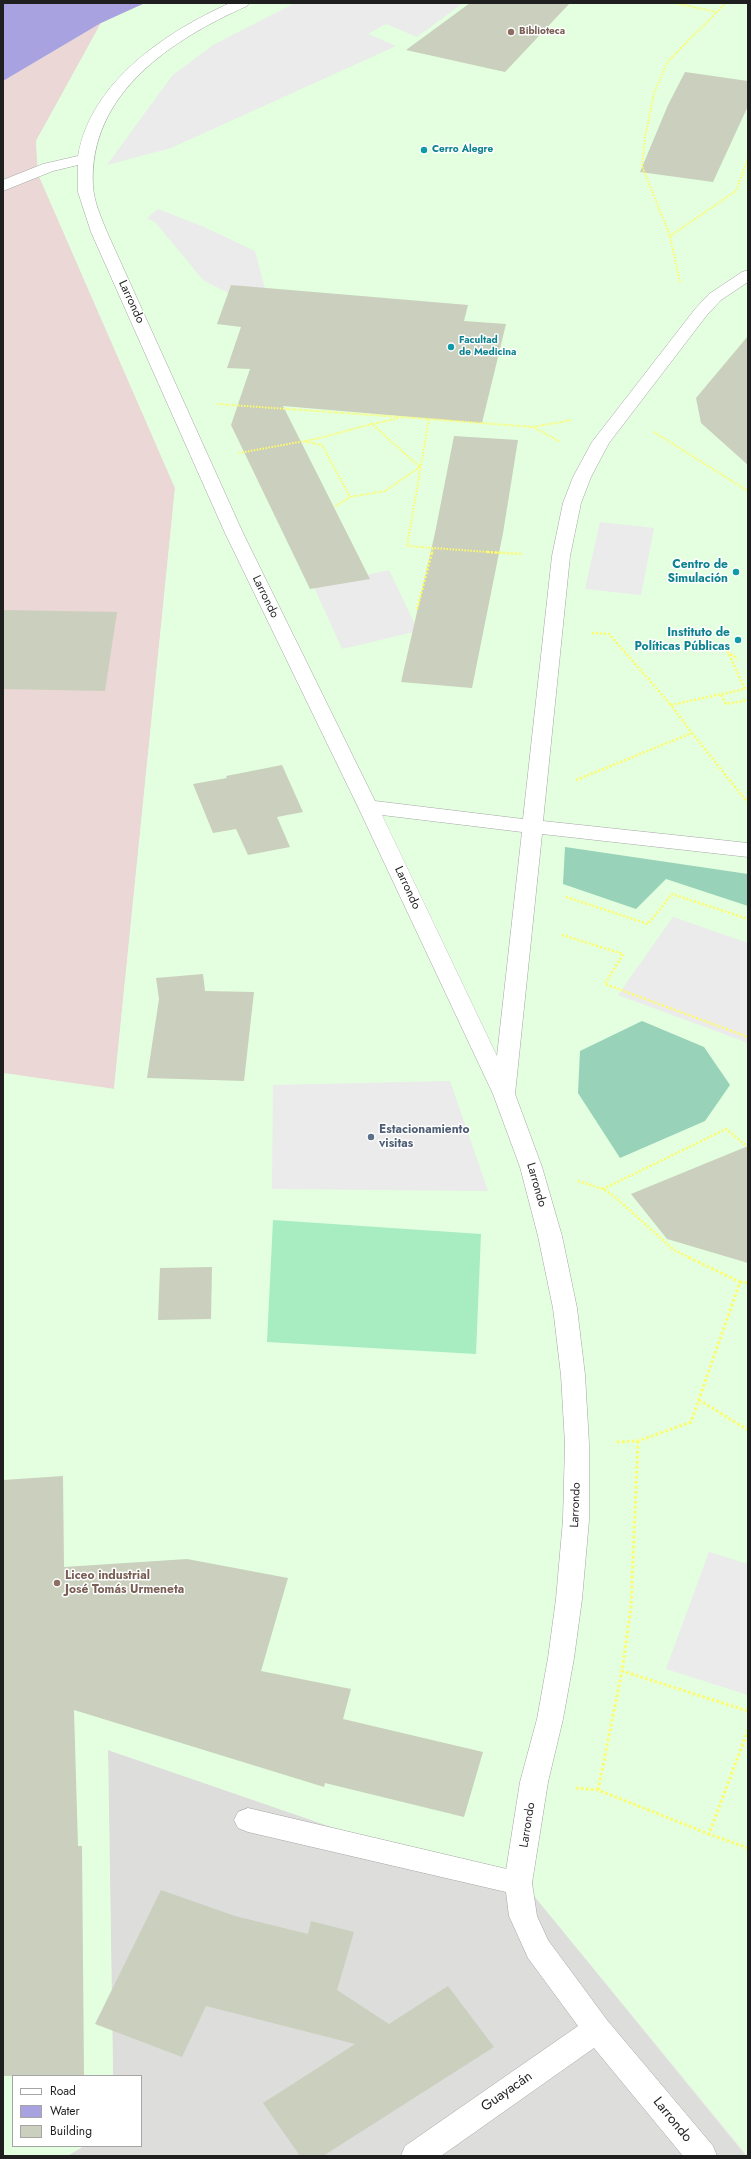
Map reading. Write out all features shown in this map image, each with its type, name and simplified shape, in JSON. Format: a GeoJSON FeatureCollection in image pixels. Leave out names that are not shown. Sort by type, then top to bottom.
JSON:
{"type":"FeatureCollection","features":[{"type":"Feature","properties":{"kind":"street","name":"Larrondo"},"geometry":{"type":"LineString","coordinates":[[242,3],[222,11],[171,42],[148,59],[128,77],[112,96],[98,118],[89,140],[85,159],[85,186],[89,209],[176,400],[234,533],[368,806],[504,1094],[532,1167],[550,1236],[565,1308],[573,1375],[577,1444],[576,1520],[569,1599],[550,1719],[534,1782],[518,1883],[523,1916],[538,1949],[597,2029],[702,2156]]}},
{"type":"Feature","properties":{"kind":"street"},"geometry":{"type":"LineString","coordinates":[[3,186],[48,167],[85,159]]}},
{"type":"Feature","properties":{"kind":"street"},"geometry":{"type":"LineString","coordinates":[[504,1094],[565,529],[582,477],[601,442],[624,409],[715,297],[748,275]]}},
{"type":"Feature","properties":{"kind":"street"},"geometry":{"type":"LineString","coordinates":[[368,806],[532,827],[748,850]]}},
{"type":"Feature","properties":{"kind":"street"},"geometry":{"type":"LineString","coordinates":[[248,1820],[518,1883]]}},
{"type":"Feature","properties":{"kind":"street","name":"Guayacán"},"geometry":{"type":"LineString","coordinates":[[416,2156],[597,2029]]}},
{"type":"Feature","properties":{"kind":"path"},"geometry":{"type":"LineString","coordinates":[[674,3],[717,13]]}},
{"type":"Feature","properties":{"kind":"path"},"geometry":{"type":"LineString","coordinates":[[689,328],[670,236],[642,166],[649,115],[654,93],[668,61],[726,3]]}},
{"type":"Feature","properties":{"kind":"path"},"geometry":{"type":"LineString","coordinates":[[670,236],[736,191],[748,158]]}},
{"type":"Feature","properties":{"kind":"path"},"geometry":{"type":"LineString","coordinates":[[176,400],[533,427]]}},
{"type":"Feature","properties":{"kind":"path"},"geometry":{"type":"LineString","coordinates":[[624,409],[660,437],[748,491]]}},
{"type":"Feature","properties":{"kind":"path"},"geometry":{"type":"LineString","coordinates":[[238,453],[304,441],[402,417]]}},
{"type":"Feature","properties":{"kind":"path"},"geometry":{"type":"LineString","coordinates":[[429,419],[407,546],[561,556]]}},
{"type":"Feature","properties":{"kind":"path"},"geometry":{"type":"LineString","coordinates":[[372,424],[420,467]]}},
{"type":"Feature","properties":{"kind":"path"},"geometry":{"type":"LineString","coordinates":[[304,441],[322,446],[350,497]]}},
{"type":"Feature","properties":{"kind":"path"},"geometry":{"type":"LineString","coordinates":[[334,507],[350,497],[385,491],[420,467]]}},
{"type":"Feature","properties":{"kind":"path"},"geometry":{"type":"LineString","coordinates":[[417,609],[433,548]]}},
{"type":"Feature","properties":{"kind":"path"},"geometry":{"type":"LineString","coordinates":[[553,631],[609,634],[671,705],[748,803]]}},
{"type":"Feature","properties":{"kind":"path"},"geometry":{"type":"LineString","coordinates":[[671,705],[745,689],[728,652],[738,659]]}},
{"type":"Feature","properties":{"kind":"path"},"geometry":{"type":"LineString","coordinates":[[722,695],[726,704],[748,700]]}},
{"type":"Feature","properties":{"kind":"path"},"geometry":{"type":"LineString","coordinates":[[536,794],[576,780],[692,733]]}},
{"type":"Feature","properties":{"kind":"path"},"geometry":{"type":"LineString","coordinates":[[576,786],[577,772]]}},
{"type":"Feature","properties":{"kind":"path"},"geometry":{"type":"LineString","coordinates":[[526,884],[648,924],[672,894],[748,919]]}},
{"type":"Feature","properties":{"kind":"path"},"geometry":{"type":"LineString","coordinates":[[522,924],[623,954],[605,984],[748,1037]]}},
{"type":"Feature","properties":{"kind":"path"},"geometry":{"type":"LineString","coordinates":[[603,1189],[726,1128],[748,1147]]}},
{"type":"Feature","properties":{"kind":"path"},"geometry":{"type":"LineString","coordinates":[[532,1167],[603,1189],[614,1196],[674,1250],[740,1282],[748,1283]]}},
{"type":"Feature","properties":{"kind":"path"},"geometry":{"type":"LineString","coordinates":[[577,1444],[638,1441],[691,1422],[740,1282]]}},
{"type":"Feature","properties":{"kind":"path"},"geometry":{"type":"LineString","coordinates":[[699,1400],[748,1430]]}},
{"type":"Feature","properties":{"kind":"path"},"geometry":{"type":"LineString","coordinates":[[598,1790],[622,1671],[632,1607],[638,1441]]}},
{"type":"Feature","properties":{"kind":"path"},"geometry":{"type":"LineString","coordinates":[[622,1671],[748,1711]]}},
{"type":"Feature","properties":{"kind":"path"},"geometry":{"type":"LineString","coordinates":[[709,1834],[748,1730]]}},
{"type":"Feature","properties":{"kind":"path"},"geometry":{"type":"LineString","coordinates":[[534,1782],[598,1790],[748,1848]]}},
{"type":"Feature","properties":{"kind":"shaded area"},"geometry":{"type":"Polygon","coordinates":[[[145,3],[748,3],[748,2156],[535,1897],[108,1750],[113,2075],[12,2075],[12,2147],[82,2147],[67,2156],[3,2156],[3,1073],[114,1089],[175,488],[38,174],[36,141],[101,23],[145,3]]]}},
{"type":"Feature","properties":{"kind":"shaded area"},"geometry":{"type":"Polygon","coordinates":[[[295,3],[463,3],[417,37],[386,24],[368,34],[396,46],[171,148],[107,165],[172,76],[213,45],[295,3]]]}},
{"type":"Feature","properties":{"kind":"shaded area"},"geometry":{"type":"Polygon","coordinates":[[[101,23],[36,141],[38,174],[175,488],[114,1089],[3,1073],[3,81],[101,23]]]}},
{"type":"Feature","properties":{"kind":"shaded area"},"geometry":{"type":"Polygon","coordinates":[[[158,209],[204,227],[255,251],[265,289],[231,285],[228,293],[203,280],[156,223],[147,218],[158,209]]]}},
{"type":"Feature","properties":{"kind":"shaded area"},"geometry":{"type":"Polygon","coordinates":[[[600,522],[654,528],[641,595],[585,589],[600,522]]]}},
{"type":"Feature","properties":{"kind":"shaded area"},"geometry":{"type":"Polygon","coordinates":[[[389,570],[418,631],[342,649],[314,587],[389,570]]]}},
{"type":"Feature","properties":{"kind":"shaded area"},"geometry":{"type":"Polygon","coordinates":[[[565,847],[748,874],[748,906],[666,879],[636,909],[563,884],[565,847]]]}},
{"type":"Feature","properties":{"kind":"shaded area"},"geometry":{"type":"Polygon","coordinates":[[[673,917],[748,943],[748,1043],[618,995],[673,917]]]}},
{"type":"Feature","properties":{"kind":"shaded area"},"geometry":{"type":"Polygon","coordinates":[[[642,1021],[704,1047],[730,1085],[705,1121],[620,1158],[578,1093],[580,1051],[642,1021]]]}},
{"type":"Feature","properties":{"kind":"shaded area","name":"Estacionamiento visitas"},"geometry":{"type":"Polygon","coordinates":[[[450,1081],[488,1191],[272,1189],[273,1085],[450,1081]]]}},
{"type":"Feature","properties":{"kind":"shaded area"},"geometry":{"type":"Polygon","coordinates":[[[709,1552],[748,1564],[748,1695],[666,1669],[709,1552]]]}},
{"type":"Feature","properties":{"kind":"shaded area"},"geometry":{"type":"Polygon","coordinates":[[[108,1750],[535,1897],[746,2156],[67,2156],[82,2147],[142,2147],[142,2075],[113,2075],[108,1750]]]}},
{"type":"Feature","properties":{"kind":"green space"},"geometry":{"type":"Polygon","coordinates":[[[273,1220],[481,1234],[476,1354],[267,1342],[273,1220]]]}},
{"type":"Feature","properties":{"kind":"water"},"geometry":{"type":"Polygon","coordinates":[[[3,3],[145,3],[101,23],[3,81],[3,3]]]}},
{"type":"Feature","properties":{"kind":"building","name":"Biblioteca"},"geometry":{"type":"Polygon","coordinates":[[[470,3],[570,3],[505,72],[406,50],[470,3]]]}},
{"type":"Feature","properties":{"kind":"building"},"geometry":{"type":"Polygon","coordinates":[[[685,72],[748,81],[748,106],[713,182],[640,172],[668,105],[685,72]]]}},
{"type":"Feature","properties":{"kind":"building","name":"Facultad de Medicina"},"geometry":{"type":"Polygon","coordinates":[[[231,285],[468,305],[464,321],[506,324],[482,423],[283,406],[370,579],[310,589],[231,425],[250,369],[227,368],[241,327],[217,324],[231,285]]]}},
{"type":"Feature","properties":{"kind":"building"},"geometry":{"type":"Polygon","coordinates":[[[748,336],[748,465],[701,423],[696,398],[748,336]]]}},
{"type":"Feature","properties":{"kind":"building"},"geometry":{"type":"Polygon","coordinates":[[[454,436],[518,440],[503,533],[472,688],[401,682],[435,533],[454,436]]]}},
{"type":"Feature","properties":{"kind":"building"},"geometry":{"type":"Polygon","coordinates":[[[3,610],[117,612],[105,691],[3,689],[3,610]]]}},
{"type":"Feature","properties":{"kind":"building"},"geometry":{"type":"Polygon","coordinates":[[[282,765],[303,812],[277,817],[290,847],[248,855],[236,829],[213,833],[193,784],[227,778],[226,776],[282,765]]]}},
{"type":"Feature","properties":{"kind":"building"},"geometry":{"type":"Polygon","coordinates":[[[203,974],[205,991],[254,992],[244,1081],[147,1078],[159,999],[156,978],[203,974]]]}},
{"type":"Feature","properties":{"kind":"building"},"geometry":{"type":"Polygon","coordinates":[[[748,1146],[748,1263],[667,1239],[631,1194],[748,1146]]]}},
{"type":"Feature","properties":{"kind":"building"},"geometry":{"type":"Polygon","coordinates":[[[212,1267],[211,1319],[158,1320],[160,1268],[212,1267]]]}},
{"type":"Feature","properties":{"kind":"building"},"geometry":{"type":"Polygon","coordinates":[[[63,1476],[64,1567],[187,1559],[288,1578],[261,1671],[351,1689],[343,1719],[483,1752],[464,1817],[325,1783],[324,1787],[74,1710],[78,1846],[82,1846],[84,2075],[3,2076],[3,1480],[63,1476]]]}},
{"type":"Feature","properties":{"kind":"building"},"geometry":{"type":"Polygon","coordinates":[[[161,1890],[235,1916],[308,1934],[311,1921],[354,1932],[337,1990],[389,2024],[448,1986],[494,2047],[323,2156],[300,2156],[263,2103],[355,2044],[206,2006],[182,2057],[95,2024],[161,1890]]]}},
{"type":"Feature","properties":{"kind":"place","name":"Biblioteca"},"geometry":{"type":"Point","coordinates":[511,32]}},
{"type":"Feature","properties":{"kind":"place","name":"Cerro Alegre"},"geometry":{"type":"Point","coordinates":[424,150]}},
{"type":"Feature","properties":{"kind":"place","name":"Facultad de Medicina"},"geometry":{"type":"Point","coordinates":[451,347]}},
{"type":"Feature","properties":{"kind":"place","name":"Centro de Simulación"},"geometry":{"type":"Point","coordinates":[736,572]}},
{"type":"Feature","properties":{"kind":"place","name":"Instituto de Políticas Públicas"},"geometry":{"type":"Point","coordinates":[738,640]}},
{"type":"Feature","properties":{"kind":"place","name":"Estacionamiento visitas"},"geometry":{"type":"Point","coordinates":[371,1137]}},
{"type":"Feature","properties":{"kind":"place","name":"Liceo industrial José Tomás Urmeneta"},"geometry":{"type":"Point","coordinates":[57,1583]}}]}
